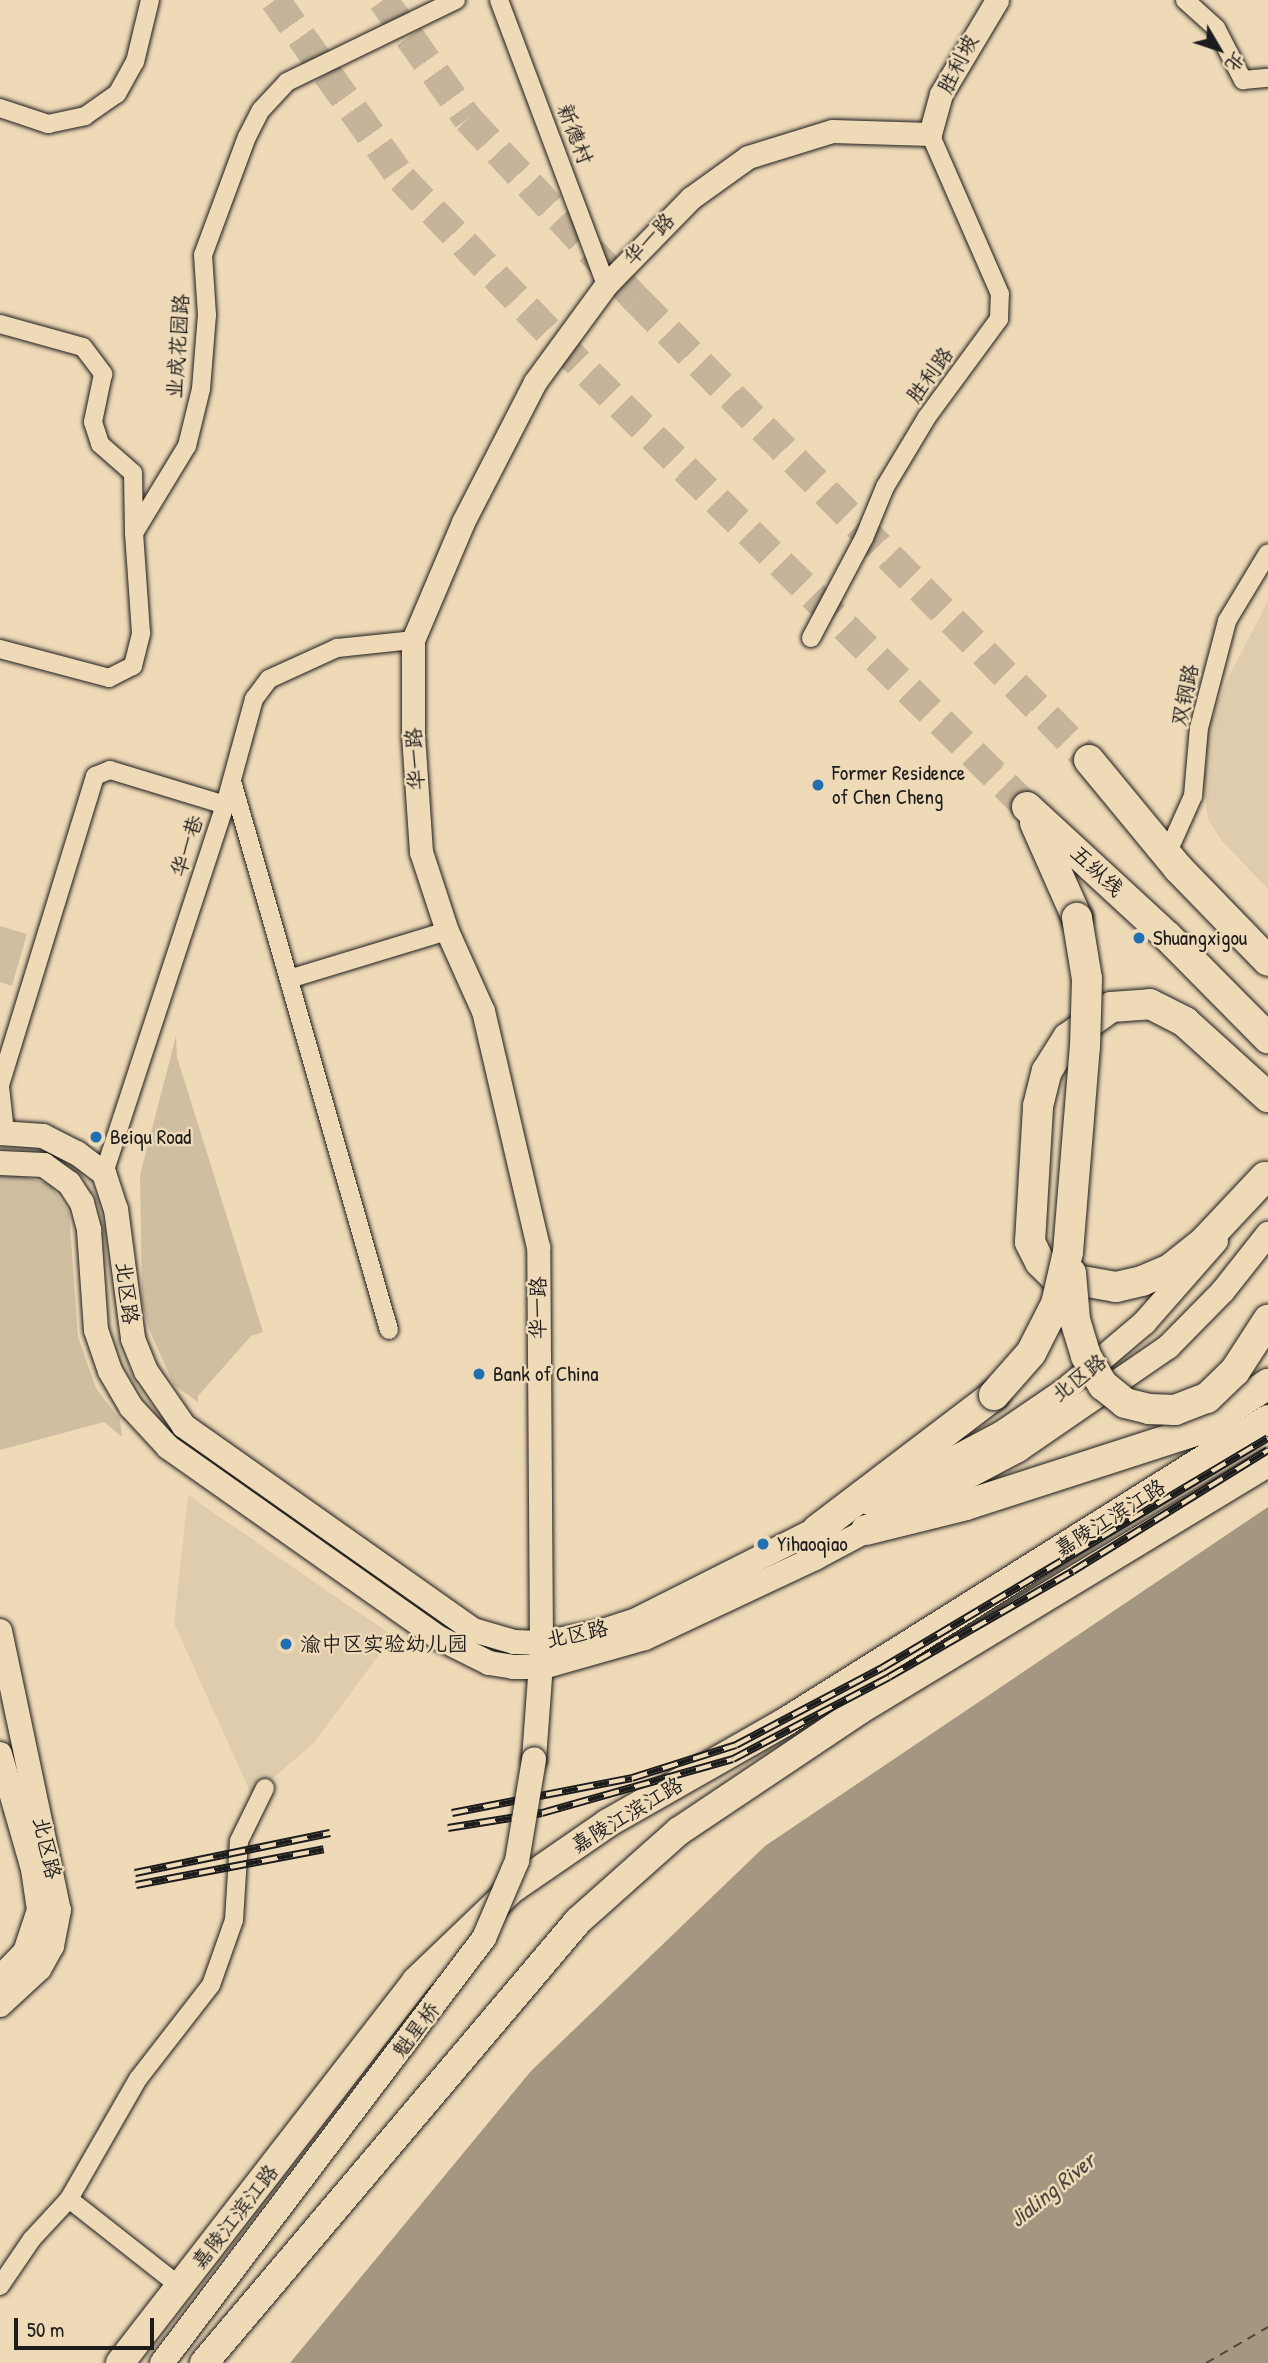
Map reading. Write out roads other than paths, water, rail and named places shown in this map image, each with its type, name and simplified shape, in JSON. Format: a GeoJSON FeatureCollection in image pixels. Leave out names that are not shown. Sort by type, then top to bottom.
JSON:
{"type":"FeatureCollection","features":[{"type":"Feature","properties":{"kind":"highway"},"geometry":{"type":"LineString","coordinates":[[1089,760],[1172,861],[1215,906],[1266,948]]}},
{"type":"Feature","properties":{"kind":"highway","name":"五纵线"},"geometry":{"type":"LineString","coordinates":[[1069,1252],[1086,1034],[1087,979],[1077,918],[1027,807],[1167,936],[1268,1038]]}},
{"type":"Feature","properties":{"kind":"highway"},"geometry":{"type":"LineString","coordinates":[[1267,1176],[1204,1242],[1170,1269],[1142,1281],[1116,1287],[1087,1285],[1054,1276],[1040,1262],[1030,1242],[1038,1106],[1048,1071],[1068,1038],[1111,1007],[1150,1004],[1185,1022],[1268,1097]]}},
{"type":"Feature","properties":{"kind":"highway"},"geometry":{"type":"LineString","coordinates":[[1069,1252],[1075,1320],[1086,1356],[1103,1385],[1125,1403],[1175,1410],[1208,1398],[1235,1371],[1268,1320]]}},
{"type":"Feature","properties":{"kind":"highway"},"geometry":{"type":"LineString","coordinates":[[817,1530],[994,1395],[1031,1353],[1056,1304],[1069,1252]]}},
{"type":"Feature","properties":{"kind":"highway"},"geometry":{"type":"LineString","coordinates":[[866,1531],[966,1506],[1199,1430],[1268,1384]]}},
{"type":"Feature","properties":{"kind":"main road"},"geometry":{"type":"LineString","coordinates":[[2,1132],[43,1136],[77,1153],[104,1173]]}},
{"type":"Feature","properties":{"kind":"main road","name":"北区路"},"geometry":{"type":"LineString","coordinates":[[0,1163],[44,1165],[69,1183],[82,1203],[89,1230],[96,1330],[110,1371],[131,1407],[168,1447],[464,1652],[489,1663],[645,1638],[866,1531],[1018,1450],[1103,1396],[1198,1320],[1268,1234]]}},
{"type":"Feature","properties":{"kind":"main road","name":"北区路"},"geometry":{"type":"LineString","coordinates":[[104,1173],[116,1209],[133,1339],[146,1371],[184,1426],[457,1620],[492,1637],[542,1655],[636,1620],[817,1530],[1002,1433],[1116,1348],[1196,1268],[1267,1176]]}},
{"type":"Feature","properties":{"kind":"main road"},"geometry":{"type":"LineString","coordinates":[[1103,1396],[1083,1399],[1076,1390],[1116,1348]]}},
{"type":"Feature","properties":{"kind":"main road","name":"嘉陵江滨江路"},"geometry":{"type":"LineString","coordinates":[[120,2363],[416,1981],[512,1889],[608,1823],[785,1722],[1268,1419]]}},
{"type":"Feature","properties":{"kind":"main road","name":"嘉陵江滨江路"},"geometry":{"type":"LineString","coordinates":[[204,2363],[578,1921],[679,1831],[847,1718],[1268,1463]]}},
{"type":"Feature","properties":{"kind":"main road","name":"北区路"},"geometry":{"type":"LineString","coordinates":[[0,1631],[59,1910],[52,1946],[39,1969],[0,2005]]}},
{"type":"Feature","properties":{"kind":"main road","name":"魁星桥"},"geometry":{"type":"LineString","coordinates":[[162,2363],[484,1938],[517,1861],[534,1759],[542,1655]]}},
{"type":"Feature","properties":{"kind":"main road","name":"北区路"},"geometry":{"type":"LineString","coordinates":[[0,1754],[33,1869],[39,1910],[25,1952],[0,1979]]}},
{"type":"Feature","properties":{"kind":"street"},"geometry":{"type":"LineString","coordinates":[[0,108],[48,124],[85,116],[117,93],[135,62],[150,0]]}},
{"type":"Feature","properties":{"kind":"street","name":"业成花园路"},"geometry":{"type":"LineString","coordinates":[[134,533],[187,446],[202,377],[207,315],[203,255],[261,110],[287,82],[456,0]]}},
{"type":"Feature","properties":{"kind":"street","name":"新德村"},"geometry":{"type":"LineString","coordinates":[[499,0],[606,285]]}},
{"type":"Feature","properties":{"kind":"street","name":"胜利坡"},"geometry":{"type":"LineString","coordinates":[[930,134],[941,94],[997,0]]}},
{"type":"Feature","properties":{"kind":"street"},"geometry":{"type":"LineString","coordinates":[[1185,0],[1216,28],[1243,80],[1268,78]]}},
{"type":"Feature","properties":{"kind":"street","name":"华一路"},"geometry":{"type":"LineString","coordinates":[[542,1655],[538,1247],[483,1011],[447,930],[421,852],[412,734],[413,640],[463,522],[535,382],[606,285],[691,198],[748,157],[832,131],[930,134]]}},
{"type":"Feature","properties":{"kind":"street","name":"胜利路"},"geometry":{"type":"LineString","coordinates":[[811,638],[864,538],[885,486],[927,417],[999,319],[1000,294],[930,134]]}},
{"type":"Feature","properties":{"kind":"street"},"geometry":{"type":"LineString","coordinates":[[0,324],[83,347],[103,374],[93,422],[100,444],[132,473],[141,633],[133,666],[109,678],[0,649]]}},
{"type":"Feature","properties":{"kind":"street","name":"双钢路"},"geometry":{"type":"LineString","coordinates":[[1172,861],[1193,796],[1199,729],[1227,621],[1268,553]]}},
{"type":"Feature","properties":{"kind":"street","name":"华一巷"},"geometry":{"type":"LineString","coordinates":[[104,1173],[225,805],[254,699],[270,679],[337,648],[413,640]]}},
{"type":"Feature","properties":{"kind":"street"},"geometry":{"type":"LineString","coordinates":[[2,1132],[0,1086],[95,776],[110,770],[225,805]]}},
{"type":"Feature","properties":{"kind":"street"},"geometry":{"type":"LineString","coordinates":[[232,781],[389,1330]]}},
{"type":"Feature","properties":{"kind":"street"},"geometry":{"type":"LineString","coordinates":[[289,979],[447,930]]}},
{"type":"Feature","properties":{"kind":"street"},"geometry":{"type":"LineString","coordinates":[[0,2286],[32,2239],[69,2199],[138,2079],[211,1985],[234,1920],[239,1841],[265,1788]]}},
{"type":"Feature","properties":{"kind":"street"},"geometry":{"type":"LineString","coordinates":[[69,2199],[181,2287]]}},
{"type":"Feature","properties":{"kind":"water","name":"Jialing River"},"geometry":{"type":"Polygon","coordinates":[[[1268,1507],[1268,2363],[290,2363],[531,2071],[765,1846],[1268,1507]]]}},
{"type":"Feature","properties":{"kind":"tunnel"},"geometry":{"type":"LineString","coordinates":[[275,0],[402,179],[589,374],[1027,807]]}},
{"type":"Feature","properties":{"kind":"tunnel"},"geometry":{"type":"LineString","coordinates":[[383,0],[468,119],[637,300],[1089,760]]}},
{"type":"Feature","properties":{"kind":"railway"},"geometry":{"type":"LineString","coordinates":[[452,1813],[632,1778],[736,1745],[882,1668],[1268,1438]]}},
{"type":"Feature","properties":{"kind":"railway"},"geometry":{"type":"LineString","coordinates":[[448,1828],[542,1813],[733,1759],[889,1677],[1073,1571],[1268,1450]]}},
{"type":"Feature","properties":{"kind":"railway"},"geometry":{"type":"LineString","coordinates":[[135,1873],[330,1833]]}},
{"type":"Feature","properties":{"kind":"railway"},"geometry":{"type":"LineString","coordinates":[[136,1885],[324,1849]]}},
{"type":"Feature","properties":{"kind":"place","name":"Former Residence of Chen Cheng"},"geometry":{"type":"Point","coordinates":[818,785]}},
{"type":"Feature","properties":{"kind":"place","name":"Shuangxigou"},"geometry":{"type":"Point","coordinates":[1139,938]}},
{"type":"Feature","properties":{"kind":"place","name":"Beiqu Road"},"geometry":{"type":"Point","coordinates":[96,1137]}},
{"type":"Feature","properties":{"kind":"place","name":"Bank of China"},"geometry":{"type":"Point","coordinates":[479,1374]}},
{"type":"Feature","properties":{"kind":"place","name":"Yihaoqiao"},"geometry":{"type":"Point","coordinates":[763,1544]}},
{"type":"Feature","properties":{"kind":"place","name":"渝中区实验幼儿园"},"geometry":{"type":"Point","coordinates":[286,1644]}}]}
